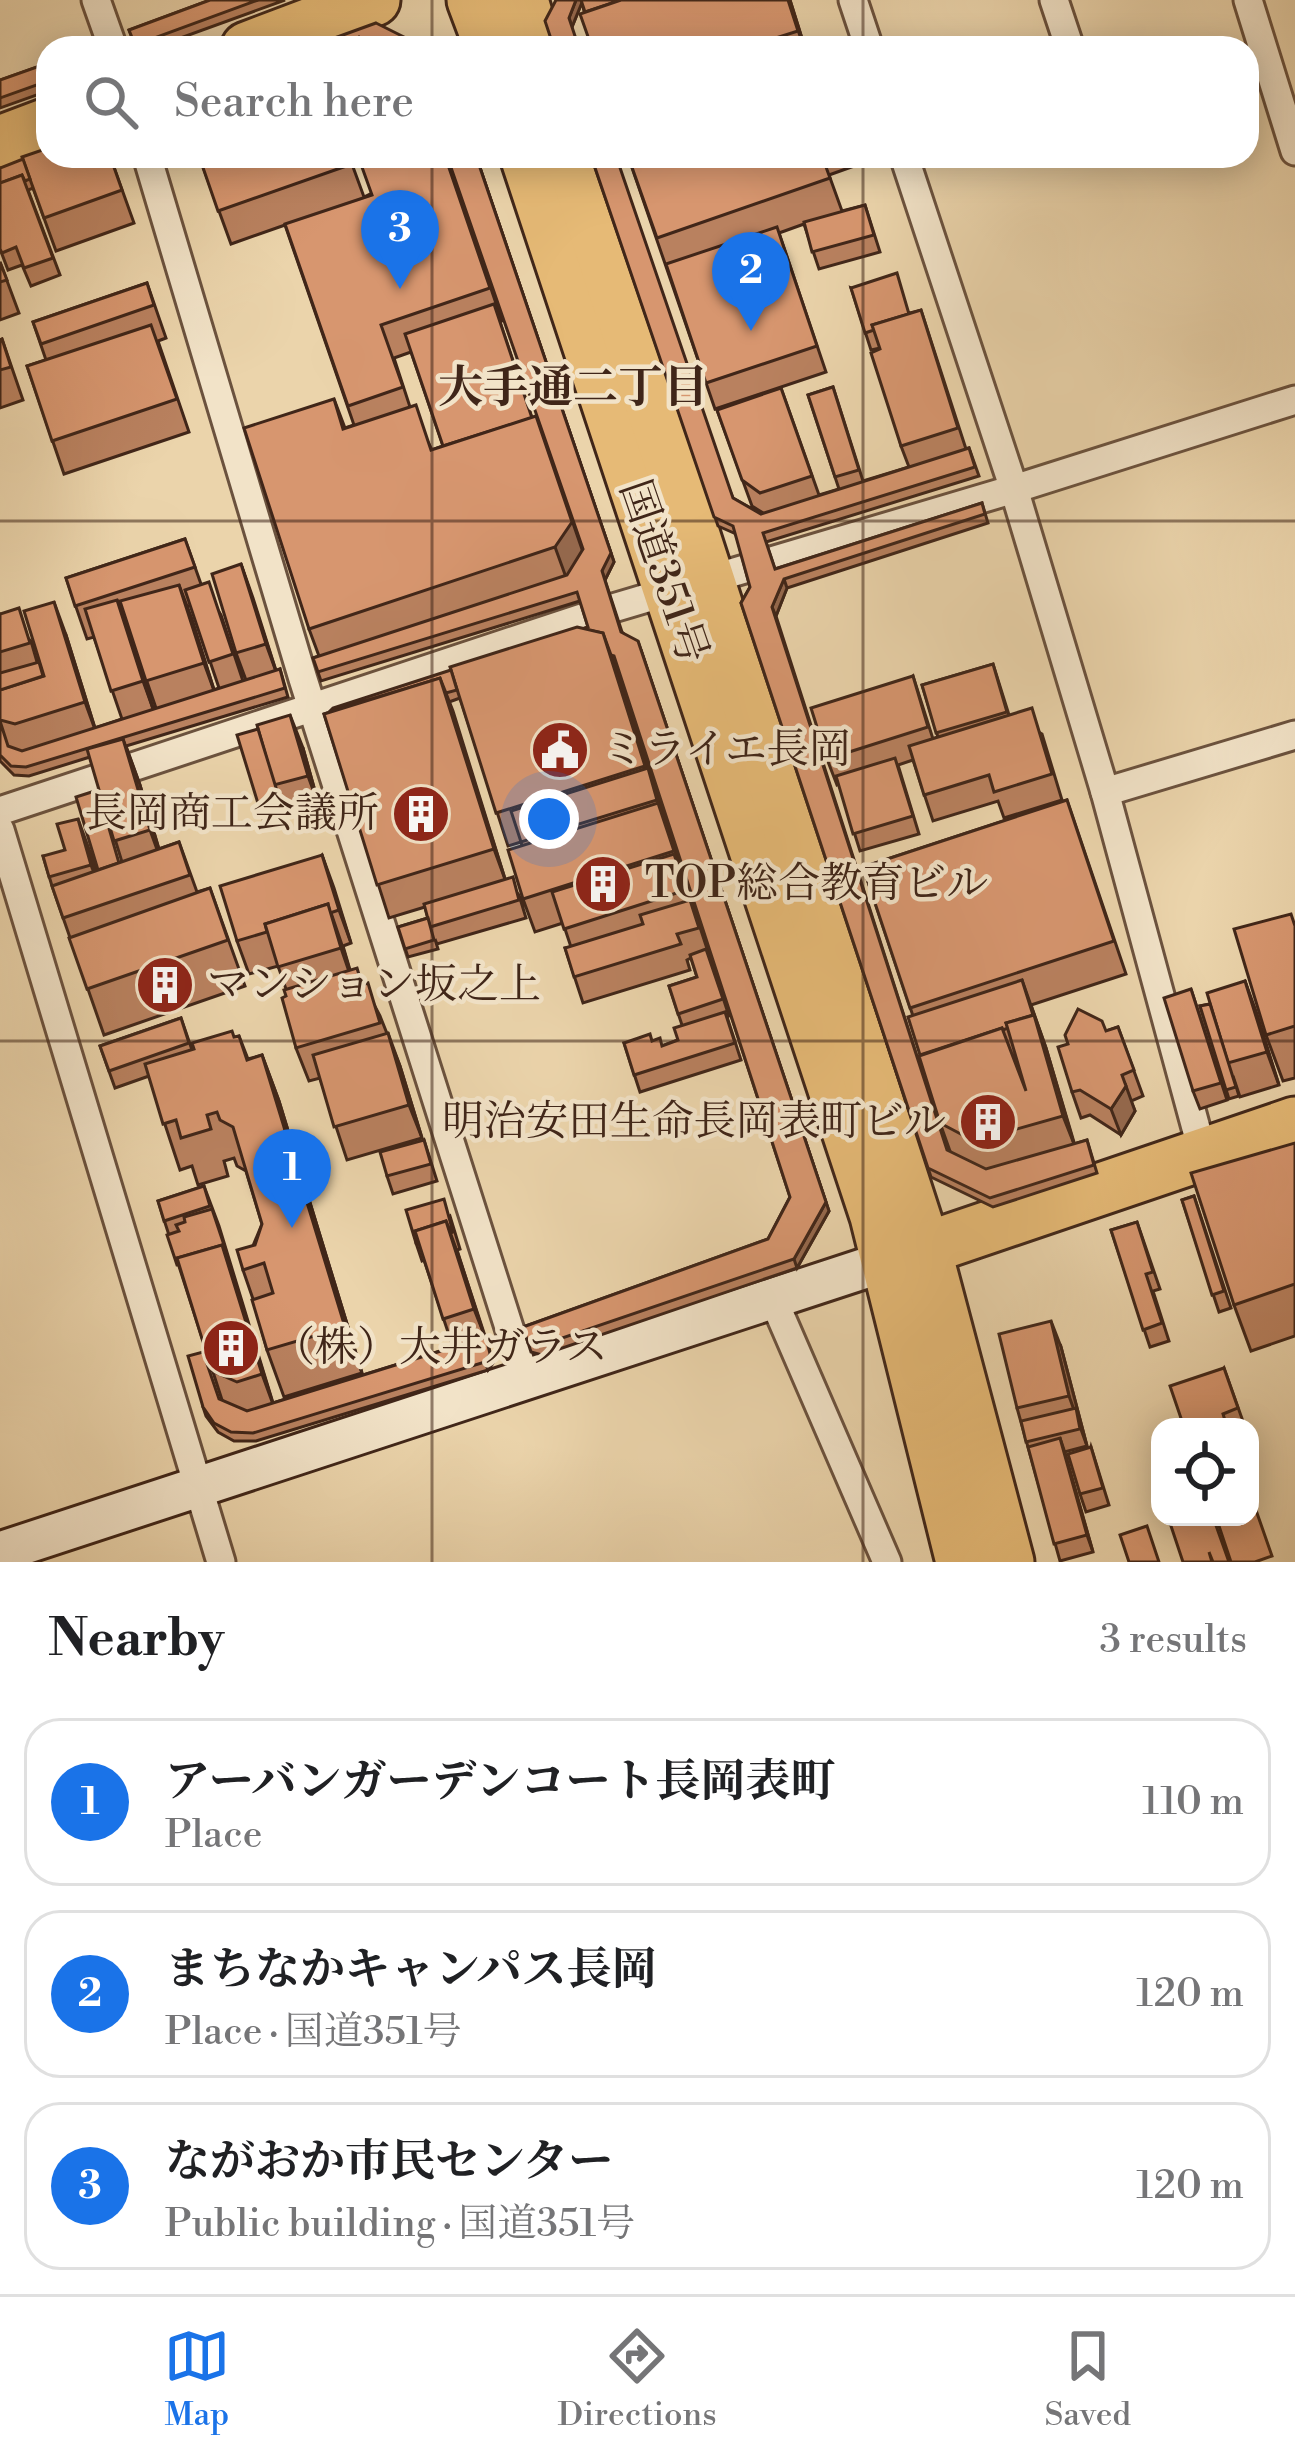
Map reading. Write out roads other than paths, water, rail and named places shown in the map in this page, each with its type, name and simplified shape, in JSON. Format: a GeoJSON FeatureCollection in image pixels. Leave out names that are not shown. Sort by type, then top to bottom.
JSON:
{"type":"FeatureCollection","features":[{"type":"Feature","properties":{"kind":"highway"},"geometry":{"type":"LineString","coordinates":[[279,36],[374,0]]}},
{"type":"Feature","properties":{"kind":"highway"},"geometry":{"type":"LineString","coordinates":[[473,0],[486,36]]}},
{"type":"Feature","properties":{"kind":"highway"},"geometry":{"type":"LineString","coordinates":[[522,0],[532,36]]}},
{"type":"Feature","properties":{"kind":"highway"},"geometry":{"type":"LineString","coordinates":[[0,142],[36,128]]}},
{"type":"Feature","properties":{"kind":"highway","name":"国道351号"},"geometry":{"type":"LineString","coordinates":[[531,168],[689,585]]}},
{"type":"Feature","properties":{"kind":"highway","name":"国道351号"},"geometry":{"type":"LineString","coordinates":[[574,168],[689,585],[1008,1562]]}},
{"type":"Feature","properties":{"kind":"highway"},"geometry":{"type":"LineString","coordinates":[[906,1256],[1295,1123]]}},
{"type":"Feature","properties":{"kind":"highway","name":"国道351号"},"geometry":{"type":"LineString","coordinates":[[906,1256],[962,1562]]}},
{"type":"Feature","properties":{"kind":"street"},"geometry":{"type":"LineString","coordinates":[[97,0],[109,36]]}},
{"type":"Feature","properties":{"kind":"street"},"geometry":{"type":"LineString","coordinates":[[853,0],[865,36]]}},
{"type":"Feature","properties":{"kind":"street"},"geometry":{"type":"LineString","coordinates":[[1054,0],[1066,36]]}},
{"type":"Feature","properties":{"kind":"street"},"geometry":{"type":"LineString","coordinates":[[1248,0],[1295,151]]}},
{"type":"Feature","properties":{"kind":"street"},"geometry":{"type":"LineString","coordinates":[[1259,91],[1275,86]]}},
{"type":"Feature","properties":{"kind":"street"},"geometry":{"type":"LineString","coordinates":[[151,168],[526,1381]]}},
{"type":"Feature","properties":{"kind":"street"},"geometry":{"type":"LineString","coordinates":[[908,168],[1014,489],[1106,792],[1203,1154]]}},
{"type":"Feature","properties":{"kind":"street"},"geometry":{"type":"LineString","coordinates":[[0,811],[689,585],[1295,400]]}},
{"type":"Feature","properties":{"kind":"street"},"geometry":{"type":"LineString","coordinates":[[1106,792],[1295,735]]}},
{"type":"Feature","properties":{"kind":"street"},"geometry":{"type":"LineString","coordinates":[[0,830],[221,1562]]}},
{"type":"Feature","properties":{"kind":"street"},"geometry":{"type":"LineString","coordinates":[[0,1552],[906,1256]]}},
{"type":"Feature","properties":{"kind":"street"},"geometry":{"type":"LineString","coordinates":[[774,1301],[887,1562]]}},
{"type":"Feature","properties":{"kind":"place","name":"ながおか市民センター"},"geometry":{"type":"Point","coordinates":[400,289]}},
{"type":"Feature","properties":{"kind":"place","name":"まちなかキャンパス長岡"},"geometry":{"type":"Point","coordinates":[751,331]}},
{"type":"Feature","properties":{"kind":"place","name":"ミライエ長岡"},"geometry":{"type":"Point","coordinates":[560,750]}},
{"type":"Feature","properties":{"kind":"place","name":"長岡商工会議所"},"geometry":{"type":"Point","coordinates":[421,814]}},
{"type":"Feature","properties":{"kind":"place","name":"TOP総合教育ビル"},"geometry":{"type":"Point","coordinates":[603,884]}},
{"type":"Feature","properties":{"kind":"place","name":"マンション坂之上"},"geometry":{"type":"Point","coordinates":[165,985]}},
{"type":"Feature","properties":{"kind":"place","name":"明治安田生命長岡表町ビル"},"geometry":{"type":"Point","coordinates":[988,1122]}},
{"type":"Feature","properties":{"kind":"place","name":"アーバンガーデンコート長岡表町"},"geometry":{"type":"Point","coordinates":[292,1228]}},
{"type":"Feature","properties":{"kind":"place","name":"（株）大井ガラス"},"geometry":{"type":"Point","coordinates":[231,1348]}},
{"type":"Feature","properties":{"kind":"district","name":"大手通二丁目"},"geometry":{"type":"Point","coordinates":[573,388]}}]}
